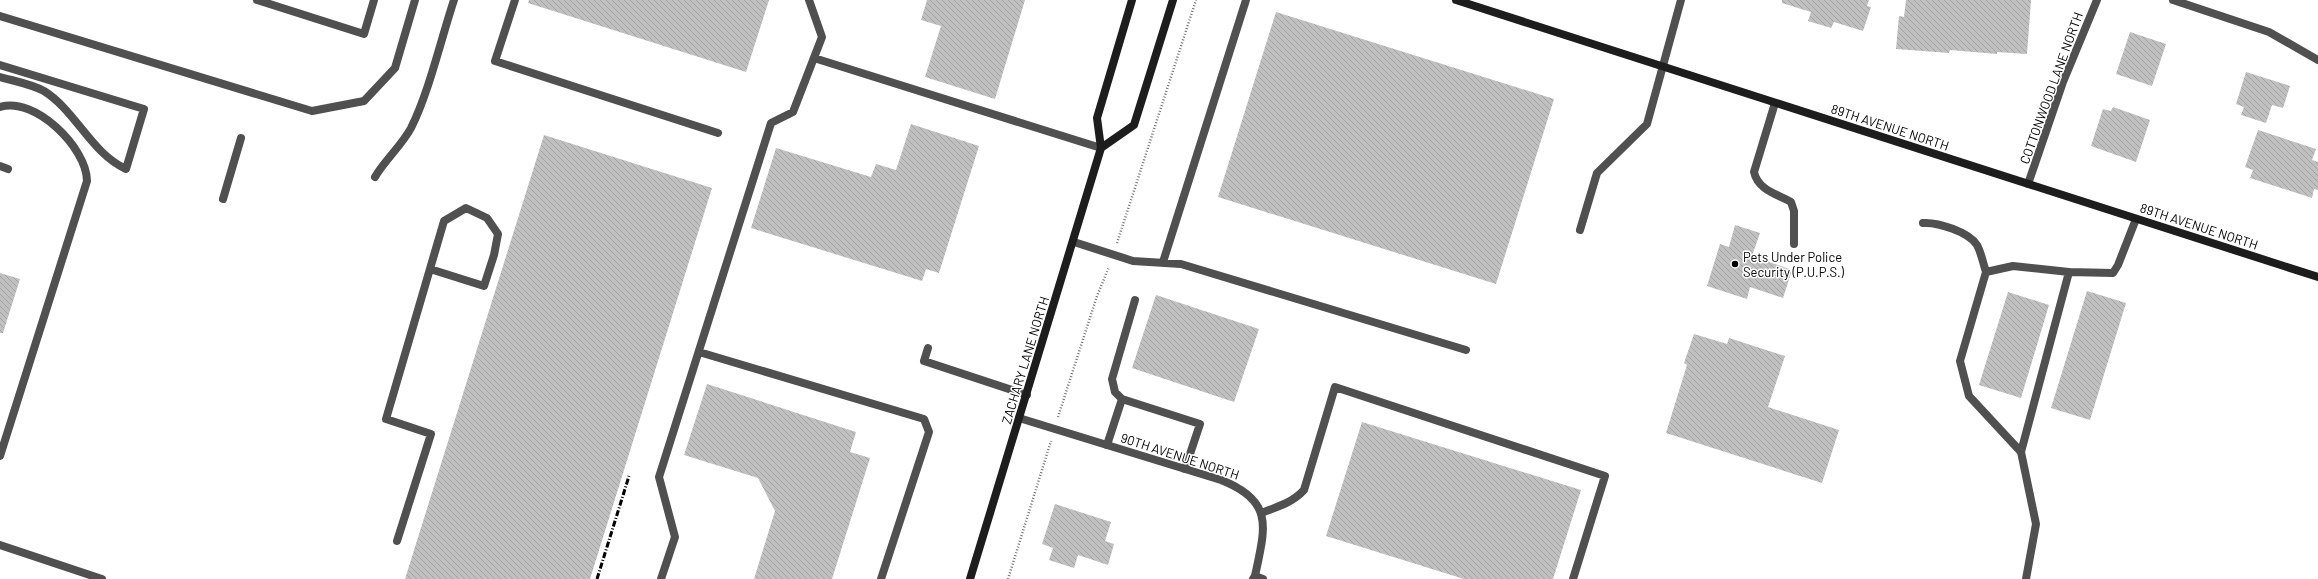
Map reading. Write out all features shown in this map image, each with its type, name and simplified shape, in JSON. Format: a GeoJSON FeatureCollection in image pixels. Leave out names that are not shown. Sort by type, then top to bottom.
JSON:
{"type":"FeatureCollection","features":[{"type":"Feature","properties":{"kind":"street"},"geometry":{"type":"LineString","coordinates":[[257,0],[364,34],[374,0]]}},
{"type":"Feature","properties":{"kind":"street"},"geometry":{"type":"LineString","coordinates":[[0,16],[312,111],[364,101],[390,74],[395,68],[415,0]]}},
{"type":"Feature","properties":{"kind":"street"},"geometry":{"type":"LineString","coordinates":[[374,177],[410,129],[420,107],[454,0]]}},
{"type":"Feature","properties":{"kind":"street"},"geometry":{"type":"LineString","coordinates":[[515,0],[496,62],[718,133]]}},
{"type":"Feature","properties":{"kind":"street"},"geometry":{"type":"LineString","coordinates":[[661,579],[674,537],[660,477],[771,123],[793,112],[822,37],[809,0]]}},
{"type":"Feature","properties":{"kind":"street","name":"ZACHARY LANE NORTH"},"geometry":{"type":"LineString","coordinates":[[970,579],[1074,242],[1101,148],[1097,118],[1132,0]]}},
{"type":"Feature","properties":{"kind":"street"},"geometry":{"type":"LineString","coordinates":[[814,58],[1101,148],[1134,125],[1173,0]]}},
{"type":"Feature","properties":{"kind":"street"},"geometry":{"type":"LineString","coordinates":[[1163,262],[1246,0]]}},
{"type":"Feature","properties":{"kind":"street","name":"89TH AVENUE NORTH"},"geometry":{"type":"LineString","coordinates":[[1456,0],[2318,277]]}},
{"type":"Feature","properties":{"kind":"street"},"geometry":{"type":"LineString","coordinates":[[1580,230],[1597,173],[1647,124],[1681,0]]}},
{"type":"Feature","properties":{"kind":"street","name":"COTTONWOOD LANE NORTH"},"geometry":{"type":"LineString","coordinates":[[2028,184],[2063,82],[2097,0]]}},
{"type":"Feature","properties":{"kind":"street"},"geometry":{"type":"LineString","coordinates":[[2173,0],[2269,32],[2318,60]]}},
{"type":"Feature","properties":{"kind":"street"},"geometry":{"type":"LineString","coordinates":[[0,65],[144,109],[126,169],[113,162],[59,104],[44,91],[0,77]]}},
{"type":"Feature","properties":{"kind":"street"},"geometry":{"type":"LineString","coordinates":[[1775,102],[1754,172],[1756,181],[1764,188],[1791,202],[1794,211],[1794,244]]}},
{"type":"Feature","properties":{"kind":"street"},"geometry":{"type":"LineString","coordinates":[[0,107],[21,106],[36,112],[50,122],[78,152],[83,161],[87,176],[84,195],[0,456]]}},
{"type":"Feature","properties":{"kind":"street"},"geometry":{"type":"LineString","coordinates":[[223,199],[241,138]]}},
{"type":"Feature","properties":{"kind":"street"},"geometry":{"type":"LineString","coordinates":[[397,541],[431,434],[386,419],[444,221],[466,208],[487,218],[498,234],[494,255],[484,286],[430,269]]}},
{"type":"Feature","properties":{"kind":"street"},"geometry":{"type":"LineString","coordinates":[[1986,272],[2013,266],[2069,272],[2112,273],[2118,265],[2136,219]]}},
{"type":"Feature","properties":{"kind":"street"},"geometry":{"type":"LineString","coordinates":[[1924,223],[1935,222],[1961,233],[1976,244],[1986,272],[1960,361],[1969,396],[2021,452]]}},
{"type":"Feature","properties":{"kind":"street"},"geometry":{"type":"LineString","coordinates":[[1074,242],[1133,262],[1163,262],[1182,264],[1466,350]]}},
{"type":"Feature","properties":{"kind":"street"},"geometry":{"type":"LineString","coordinates":[[2026,579],[2036,524],[2021,452],[2069,272]]}},
{"type":"Feature","properties":{"kind":"street"},"geometry":{"type":"LineString","coordinates":[[1136,300],[1112,379],[1115,392],[1122,399],[1200,424],[1185,469]]}},
{"type":"Feature","properties":{"kind":"street"},"geometry":{"type":"LineString","coordinates":[[928,348],[924,362],[1027,395]]}},
{"type":"Feature","properties":{"kind":"street"},"geometry":{"type":"LineString","coordinates":[[699,352],[924,419],[929,432],[881,579]]}},
{"type":"Feature","properties":{"kind":"street"},"geometry":{"type":"LineString","coordinates":[[1261,513],[1288,503],[1304,490],[1335,387],[1605,476],[1573,579]]}},
{"type":"Feature","properties":{"kind":"street"},"geometry":{"type":"LineString","coordinates":[[1107,445],[1122,399]]}},
{"type":"Feature","properties":{"kind":"street","name":"90TH AVENUE NORTH"},"geometry":{"type":"LineString","coordinates":[[1019,418],[1221,480],[1251,496],[1261,513],[1263,522],[1262,544],[1254,577]]}},
{"type":"Feature","properties":{"kind":"street"},"geometry":{"type":"LineString","coordinates":[[0,545],[102,579]]}},
{"type":"Feature","properties":{"kind":"street"},"geometry":{"type":"LineString","coordinates":[[1254,577],[1263,579]]}},
{"type":"Feature","properties":{"kind":"path"},"geometry":{"type":"LineString","coordinates":[[1062,406],[1097,296],[1113,256],[1196,0]]}},
{"type":"Feature","properties":{"kind":"path"},"geometry":{"type":"LineString","coordinates":[[1008,579],[1047,453]]}},
{"type":"Feature","properties":{"kind":"building"},"geometry":{"type":"Polygon","coordinates":[[[529,0],[769,0],[746,72],[528,3],[529,0]]]}},
{"type":"Feature","properties":{"kind":"building"},"geometry":{"type":"Polygon","coordinates":[[[927,0],[1025,0],[995,99],[925,77],[941,26],[921,20],[927,0]]]}},
{"type":"Feature","properties":{"kind":"building"},"geometry":{"type":"Polygon","coordinates":[[[1782,0],[1869,0],[1867,6],[1871,7],[1863,31],[1834,22],[1831,28],[1808,21],[1811,12],[1782,3],[1782,0]]]}},
{"type":"Feature","properties":{"kind":"building"},"geometry":{"type":"Polygon","coordinates":[[[1906,0],[2031,0],[2027,54],[1997,52],[1997,54],[1950,50],[1949,53],[1896,49],[1899,16],[1904,17],[1906,0]]]}},
{"type":"Feature","properties":{"kind":"building"},"geometry":{"type":"Polygon","coordinates":[[[1276,12],[1554,99],[1496,284],[1218,197],[1276,12]]]}},
{"type":"Feature","properties":{"kind":"building"},"geometry":{"type":"Polygon","coordinates":[[[2130,32],[2166,44],[2152,86],[2116,74],[2130,32]]]}},
{"type":"Feature","properties":{"kind":"building"},"geometry":{"type":"Polygon","coordinates":[[[2246,72],[2290,86],[2283,108],[2272,105],[2266,123],[2241,115],[2244,107],[2236,104],[2246,72]]]}},
{"type":"Feature","properties":{"kind":"building"},"geometry":{"type":"Polygon","coordinates":[[[2113,107],[2150,120],[2136,162],[2091,146],[2103,109],[2111,111],[2113,107]]]}},
{"type":"Feature","properties":{"kind":"building"},"geometry":{"type":"Polygon","coordinates":[[[911,124],[979,146],[939,273],[926,269],[922,281],[751,228],[776,148],[871,177],[876,164],[896,170],[911,124]]]}},
{"type":"Feature","properties":{"kind":"building"},"geometry":{"type":"Polygon","coordinates":[[[2258,130],[2316,149],[2312,160],[2318,162],[2318,190],[2314,189],[2312,198],[2250,178],[2253,170],[2245,167],[2258,130]]]}},
{"type":"Feature","properties":{"kind":"building"},"geometry":{"type":"Polygon","coordinates":[[[544,135],[712,188],[590,579],[405,579],[544,135]]]}},
{"type":"Feature","properties":{"kind":"building","name":"Pets Under Police Security (P.U.P.S.)"},"geometry":{"type":"Polygon","coordinates":[[[1735,225],[1760,233],[1752,256],[1792,270],[1783,298],[1750,287],[1747,299],[1707,286],[1720,244],[1729,247],[1735,225]]]}},
{"type":"Feature","properties":{"kind":"building"},"geometry":{"type":"Polygon","coordinates":[[[0,273],[20,279],[3,333],[0,333],[0,273]]]}},
{"type":"Feature","properties":{"kind":"building"},"geometry":{"type":"Polygon","coordinates":[[[2087,291],[2126,303],[2090,420],[2051,408],[2087,291]]]}},
{"type":"Feature","properties":{"kind":"building"},"geometry":{"type":"Polygon","coordinates":[[[2008,292],[2049,305],[2021,398],[1979,385],[2008,292]]]}},
{"type":"Feature","properties":{"kind":"building"},"geometry":{"type":"Polygon","coordinates":[[[1156,295],[1259,329],[1234,402],[1132,368],[1156,295]]]}},
{"type":"Feature","properties":{"kind":"building"},"geometry":{"type":"Polygon","coordinates":[[[1694,334],[1727,344],[1729,338],[1785,356],[1768,407],[1839,430],[1822,483],[1666,433],[1687,365],[1684,363],[1694,334]]]}},
{"type":"Feature","properties":{"kind":"building"},"geometry":{"type":"Polygon","coordinates":[[[707,384],[856,432],[850,452],[870,458],[832,579],[754,579],[775,511],[758,478],[684,455],[707,384]]]}},
{"type":"Feature","properties":{"kind":"building"},"geometry":{"type":"Polygon","coordinates":[[[1362,422],[1581,490],[1553,579],[1464,579],[1326,536],[1362,422]]]}},
{"type":"Feature","properties":{"kind":"building"},"geometry":{"type":"Polygon","coordinates":[[[1055,504],[1111,522],[1105,541],[1114,544],[1108,565],[1078,555],[1074,568],[1049,560],[1053,548],[1042,544],[1055,504]]]}},
{"type":"Feature","properties":{"kind":"railway"},"geometry":{"type":"LineString","coordinates":[[597,579],[629,476]]}},
{"type":"Feature","properties":{"kind":"place","name":"Pets Under Police Security (P.U.P.S.)"},"geometry":{"type":"Point","coordinates":[1735,264]}}]}
